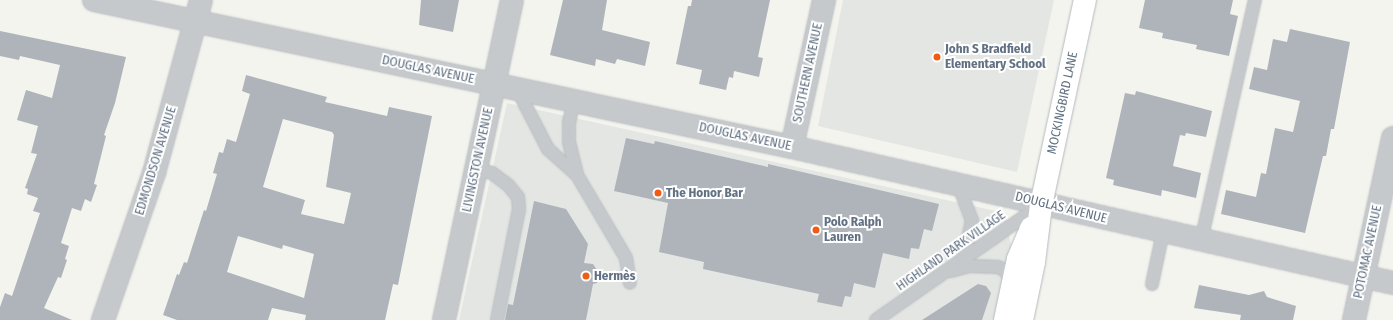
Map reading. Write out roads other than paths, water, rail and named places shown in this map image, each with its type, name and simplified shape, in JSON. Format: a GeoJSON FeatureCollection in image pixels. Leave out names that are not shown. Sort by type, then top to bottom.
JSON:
{"type":"FeatureCollection","features":[{"type":"Feature","properties":{"kind":"main road","name":"MOCKINGBIRD LANE"},"geometry":{"type":"LineString","coordinates":[[1022,320],[1034,262],[1041,205],[1085,0]]}},
{"type":"Feature","properties":{"kind":"main road","name":"MOCKINGBIRD LANE"},"geometry":{"type":"LineString","coordinates":[[1005,320],[1018,259],[1041,205]]}},
{"type":"Feature","properties":{"kind":"street","name":"DOUGLAS AVENUE"},"geometry":{"type":"LineString","coordinates":[[94,0],[792,147],[958,184],[1041,205],[1393,283]]}},
{"type":"Feature","properties":{"kind":"street","name":"EDMONDSON AVENUE"},"geometry":{"type":"LineString","coordinates":[[103,320],[154,173],[201,0]]}},
{"type":"Feature","properties":{"kind":"street","name":"LIVINGSTON AVENUE"},"geometry":{"type":"LineString","coordinates":[[444,320],[512,0]]}},
{"type":"Feature","properties":{"kind":"street","name":"SOUTHERN AVENUE"},"geometry":{"type":"LineString","coordinates":[[792,147],[824,0]]}},
{"type":"Feature","properties":{"kind":"street","name":"POTOMAC AVENUE"},"geometry":{"type":"LineString","coordinates":[[1354,320],[1393,138]]}},
{"type":"Feature","properties":{"kind":"lane"},"geometry":{"type":"LineString","coordinates":[[1201,241],[1255,0]]}},
{"type":"Feature","properties":{"kind":"lane"},"geometry":{"type":"LineString","coordinates":[[517,89],[548,149],[577,175]]}},
{"type":"Feature","properties":{"kind":"lane"},"geometry":{"type":"LineString","coordinates":[[574,101],[569,122],[569,142],[577,175],[626,258],[630,283]]}},
{"type":"Feature","properties":{"kind":"lane"},"geometry":{"type":"LineString","coordinates":[[476,169],[492,173],[509,186],[518,197],[519,209],[497,320]]}},
{"type":"Feature","properties":{"kind":"lane"},"geometry":{"type":"LineString","coordinates":[[958,184],[972,220],[964,258]]}},
{"type":"Feature","properties":{"kind":"lane","name":"HIGHLAND PARK VILLAGE"},"geometry":{"type":"LineString","coordinates":[[876,320],[1041,205]]}},
{"type":"Feature","properties":{"kind":"lane"},"geometry":{"type":"LineString","coordinates":[[1152,284],[1163,232]]}},
{"type":"Feature","properties":{"kind":"lane"},"geometry":{"type":"LineString","coordinates":[[944,272],[970,266],[998,267],[1004,270],[1013,281]]}},
{"type":"Feature","properties":{"kind":"place","name":"John S Bradfield Elementary School"},"geometry":{"type":"Point","coordinates":[937,57]}},
{"type":"Feature","properties":{"kind":"place","name":"The Honor Bar"},"geometry":{"type":"Point","coordinates":[658,193]}},
{"type":"Feature","properties":{"kind":"place","name":"Polo Ralph Lauren"},"geometry":{"type":"Point","coordinates":[816,230]}},
{"type":"Feature","properties":{"kind":"place","name":"Hermès"},"geometry":{"type":"Point","coordinates":[586,276]}}]}
